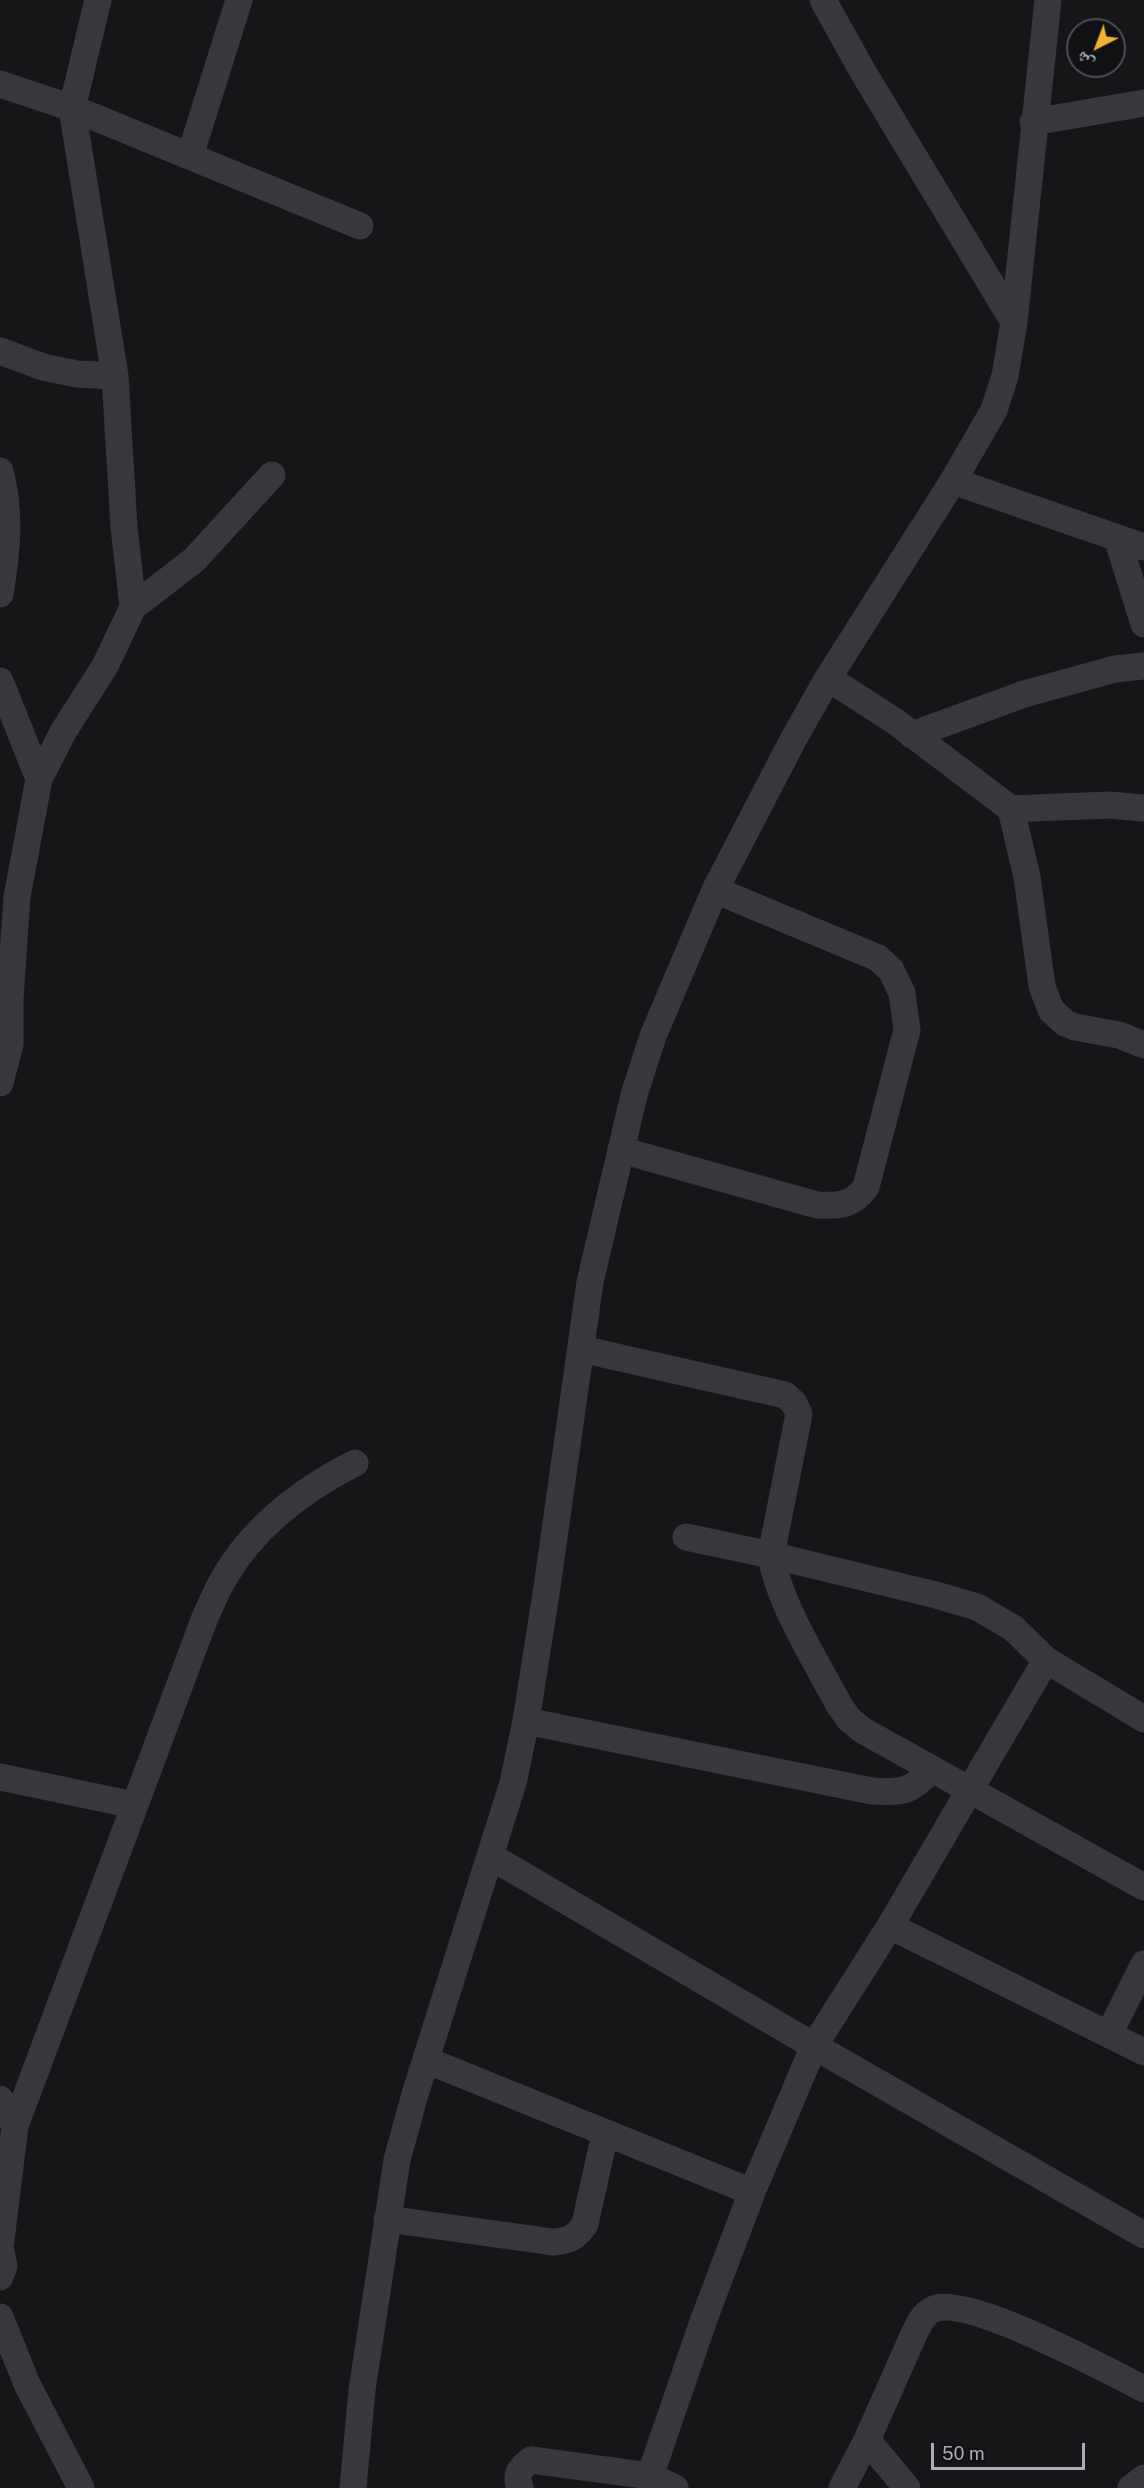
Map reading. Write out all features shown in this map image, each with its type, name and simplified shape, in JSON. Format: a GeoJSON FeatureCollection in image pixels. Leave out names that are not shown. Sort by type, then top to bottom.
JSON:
{"type":"FeatureCollection","features":[{"type":"Feature","properties":{"kind":"street"},"geometry":{"type":"LineString","coordinates":[[98,0],[72,108],[115,376],[124,527],[133,607]]}},
{"type":"Feature","properties":{"kind":"street"},"geometry":{"type":"LineString","coordinates":[[190,156],[239,0]]}},
{"type":"Feature","properties":{"kind":"street"},"geometry":{"type":"LineString","coordinates":[[823,0],[863,72],[1014,322]]}},
{"type":"Feature","properties":{"kind":"street"},"geometry":{"type":"LineString","coordinates":[[353,2488],[362,2390],[397,2160],[513,1783],[526,1721],[547,1587],[590,1282],[634,1095],[653,1036],[714,890],[828,678],[953,480],[994,410],[1005,376],[1014,322],[1033,122],[1048,0]]}},
{"type":"Feature","properties":{"kind":"street"},"geometry":{"type":"LineString","coordinates":[[0,84],[72,108],[360,226]]}},
{"type":"Feature","properties":{"kind":"street"},"geometry":{"type":"LineString","coordinates":[[1033,122],[1144,103]]}},
{"type":"Feature","properties":{"kind":"street"},"geometry":{"type":"LineString","coordinates":[[0,351],[43,367],[76,374],[115,376]]}},
{"type":"Feature","properties":{"kind":"street"},"geometry":{"type":"LineString","coordinates":[[0,471],[5,491],[8,524],[7,551],[0,594]]}},
{"type":"Feature","properties":{"kind":"street"},"geometry":{"type":"LineString","coordinates":[[0,1083],[10,1044],[10,999],[17,897],[39,779],[63,732],[105,666],[133,607],[194,560],[272,475]]}},
{"type":"Feature","properties":{"kind":"street"},"geometry":{"type":"LineString","coordinates":[[953,480],[1144,547]]}},
{"type":"Feature","properties":{"kind":"street"},"geometry":{"type":"LineString","coordinates":[[1117,538],[1144,624]]}},
{"type":"Feature","properties":{"kind":"street"},"geometry":{"type":"LineString","coordinates":[[912,735],[1024,694],[1115,669],[1144,666]]}},
{"type":"Feature","properties":{"kind":"street"},"geometry":{"type":"LineString","coordinates":[[828,678],[912,735],[1011,809],[1109,805],[1144,808]]}},
{"type":"Feature","properties":{"kind":"street"},"geometry":{"type":"LineString","coordinates":[[0,681],[39,779]]}},
{"type":"Feature","properties":{"kind":"street"},"geometry":{"type":"LineString","coordinates":[[1011,809],[1027,878],[1042,986],[1051,1010],[1065,1023],[1119,1035],[1144,1046]]}},
{"type":"Feature","properties":{"kind":"street"},"geometry":{"type":"LineString","coordinates":[[621,1150],[817,1205],[838,1206],[850,1203],[866,1187],[907,1030],[902,993],[891,970],[878,958],[714,890]]}},
{"type":"Feature","properties":{"kind":"street"},"geometry":{"type":"LineString","coordinates":[[580,1349],[785,1395],[794,1403],[799,1414],[771,1555],[774,1572],[784,1597],[839,1705],[849,1719],[862,1730],[1144,1887]]}},
{"type":"Feature","properties":{"kind":"street"},"geometry":{"type":"LineString","coordinates":[[0,2277],[4,2266],[0,2248],[15,2126],[134,1805],[188,1669],[204,1620],[224,1578],[254,1536],[286,1506],[322,1480],[355,1463]]}},
{"type":"Feature","properties":{"kind":"street"},"geometry":{"type":"LineString","coordinates":[[686,1537],[936,1595],[977,1608],[1013,1628],[1046,1660],[1144,1719]]}},
{"type":"Feature","properties":{"kind":"street"},"geometry":{"type":"LineString","coordinates":[[650,2476],[704,2319],[752,2192],[814,2046],[891,1926],[1046,1660]]}},
{"type":"Feature","properties":{"kind":"street"},"geometry":{"type":"LineString","coordinates":[[526,1721],[872,1791],[905,1791],[918,1784],[932,1769]]}},
{"type":"Feature","properties":{"kind":"street"},"geometry":{"type":"LineString","coordinates":[[0,1777],[134,1805]]}},
{"type":"Feature","properties":{"kind":"street"},"geometry":{"type":"LineString","coordinates":[[490,1856],[814,2046],[1144,2235]]}},
{"type":"Feature","properties":{"kind":"street"},"geometry":{"type":"LineString","coordinates":[[891,1926],[1144,2052]]}},
{"type":"Feature","properties":{"kind":"street"},"geometry":{"type":"LineString","coordinates":[[1108,2034],[1144,1964]]}},
{"type":"Feature","properties":{"kind":"street"},"geometry":{"type":"LineString","coordinates":[[426,2060],[752,2192]]}},
{"type":"Feature","properties":{"kind":"street"},"geometry":{"type":"LineString","coordinates":[[0,2099],[15,2126]]}},
{"type":"Feature","properties":{"kind":"street"},"geometry":{"type":"LineString","coordinates":[[387,2218],[553,2242],[567,2241],[578,2235],[585,2224],[605,2134]]}},
{"type":"Feature","properties":{"kind":"street"},"geometry":{"type":"LineString","coordinates":[[843,2488],[922,2318],[934,2308],[953,2306],[974,2311],[1082,2357],[1144,2389]]}},
{"type":"Feature","properties":{"kind":"street"},"geometry":{"type":"LineString","coordinates":[[0,2317],[27,2384],[81,2488]]}},
{"type":"Feature","properties":{"kind":"street"},"geometry":{"type":"LineString","coordinates":[[867,2440],[907,2488]]}},
{"type":"Feature","properties":{"kind":"street"},"geometry":{"type":"LineString","coordinates":[[520,2488],[517,2478],[520,2468],[531,2460],[650,2476],[675,2488]]}},
{"type":"Feature","properties":{"kind":"street"},"geometry":{"type":"LineString","coordinates":[[1131,2488],[1144,2478]]}}]}
